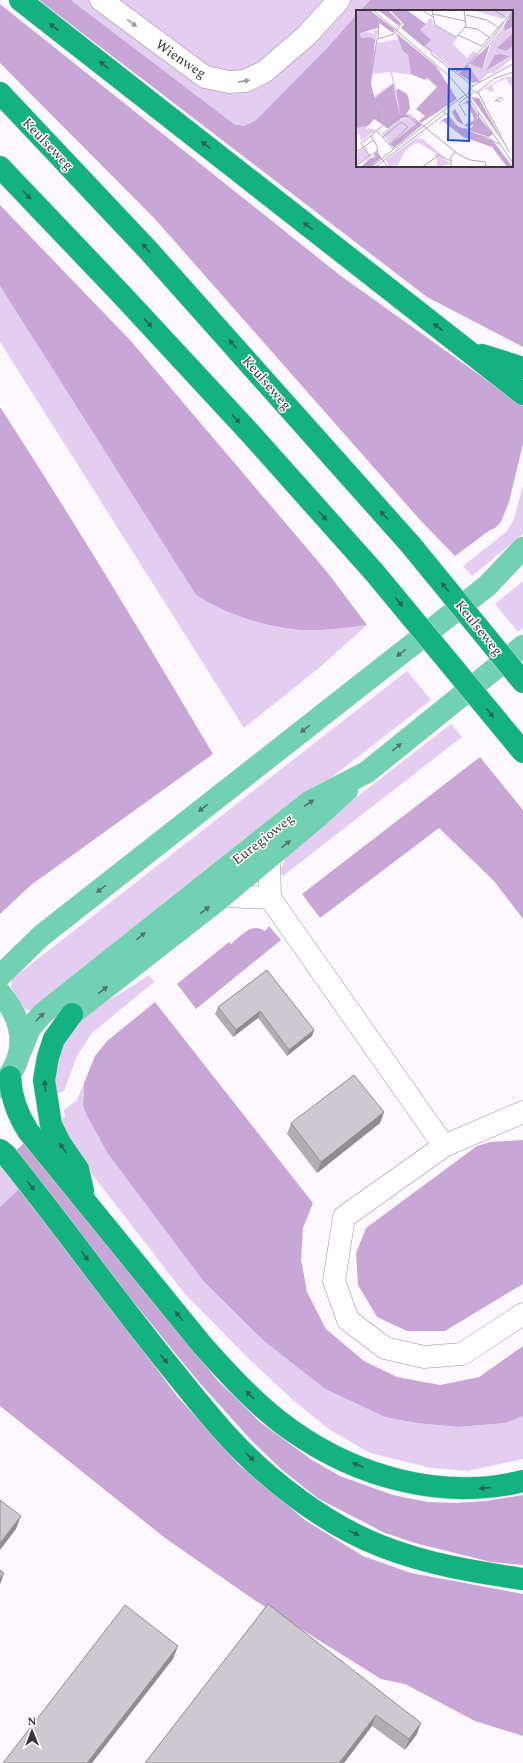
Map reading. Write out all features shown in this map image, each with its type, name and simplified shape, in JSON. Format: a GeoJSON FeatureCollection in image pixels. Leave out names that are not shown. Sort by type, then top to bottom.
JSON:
{"type":"FeatureCollection","features":[{"type":"Feature","properties":{"kind":"highway"},"geometry":{"type":"LineString","coordinates":[[20,0],[523,394]]}},
{"type":"Feature","properties":{"kind":"highway","name":"Keulseweg"},"geometry":{"type":"LineString","coordinates":[[0,94],[148,250],[410,544],[523,682]]}},
{"type":"Feature","properties":{"kind":"highway"},"geometry":{"type":"LineString","coordinates":[[0,167],[122,295],[233,415],[374,572],[523,752]]}},
{"type":"Feature","properties":{"kind":"highway"},"geometry":{"type":"LineString","coordinates":[[469,351],[523,368]]}},
{"type":"Feature","properties":{"kind":"highway"},"geometry":{"type":"LineString","coordinates":[[72,1014],[54,1040],[48,1057],[44,1080],[51,1125],[60,1143],[78,1169],[85,1202]]}},
{"type":"Feature","properties":{"kind":"highway"},"geometry":{"type":"LineString","coordinates":[[5,1082],[21,1120],[85,1202],[203,1346],[230,1376],[290,1429],[322,1450],[388,1477],[422,1485],[458,1489],[477,1488],[523,1481]]}},
{"type":"Feature","properties":{"kind":"highway"},"geometry":{"type":"LineString","coordinates":[[0,1150],[6,1155],[57,1219],[142,1332],[225,1433],[279,1485],[331,1522],[380,1546],[430,1562],[523,1579]]}},
{"type":"Feature","properties":{"kind":"main road"},"geometry":{"type":"LineString","coordinates":[[0,976],[41,936],[487,586],[523,548]]}},
{"type":"Feature","properties":{"kind":"main road"},"geometry":{"type":"LineString","coordinates":[[487,586],[523,566]]}},
{"type":"Feature","properties":{"kind":"main road","name":"Euregioweg"},"geometry":{"type":"LineString","coordinates":[[5,1082],[17,1064],[30,1028],[43,1013],[309,802],[367,772],[523,646]]}},
{"type":"Feature","properties":{"kind":"main road"},"geometry":{"type":"LineString","coordinates":[[72,1014],[223,896],[320,815],[367,772]]}},
{"type":"Feature","properties":{"kind":"main road"},"geometry":{"type":"LineString","coordinates":[[0,958],[41,936]]}},
{"type":"Feature","properties":{"kind":"main road"},"geometry":{"type":"LineString","coordinates":[[0,993],[10,1006],[17,1020],[21,1034],[21,1050]]}},
{"type":"Feature","properties":{"kind":"street","name":"Wienweg"},"geometry":{"type":"LineString","coordinates":[[101,0],[205,77],[228,82],[245,81],[264,72],[306,36],[339,0]]}},
{"type":"Feature","properties":{"kind":"street"},"geometry":{"type":"LineString","coordinates":[[269,857],[270,898],[444,1146]]}},
{"type":"Feature","properties":{"kind":"street"},"geometry":{"type":"LineString","coordinates":[[223,896],[270,898]]}},
{"type":"Feature","properties":{"kind":"street"},"geometry":{"type":"LineString","coordinates":[[523,1112],[444,1146],[344,1217],[334,1281],[348,1320],[385,1348],[424,1357],[462,1354],[523,1314]]}},
{"type":"Feature","properties":{"kind":"shaded area"},"geometry":{"type":"Polygon","coordinates":[[[39,0],[71,0],[234,124],[244,126],[256,120],[328,47],[356,15],[356,167],[513,167],[513,10],[361,10],[370,0],[523,0],[523,347],[427,297],[39,0]]]}},
{"type":"Feature","properties":{"kind":"shaded area"},"geometry":{"type":"Polygon","coordinates":[[[71,0],[370,0],[361,10],[356,10],[356,15],[328,47],[256,120],[244,126],[234,124],[71,0]]]}},
{"type":"Feature","properties":{"kind":"shaded area"},"geometry":{"type":"Polygon","coordinates":[[[0,4],[341,276],[523,406],[523,444],[509,502],[501,522],[495,528],[490,530],[455,556],[421,521],[155,219],[0,63],[0,4]]]}},
{"type":"Feature","properties":{"kind":"shaded area"},"geometry":{"type":"Polygon","coordinates":[[[0,205],[130,340],[328,573],[367,625],[317,630],[300,630],[273,626],[233,614],[196,595],[0,286],[0,205]]]}},
{"type":"Feature","properties":{"kind":"shaded area"},"geometry":{"type":"Polygon","coordinates":[[[0,286],[196,595],[220,608],[273,626],[300,630],[317,630],[367,625],[319,668],[244,728],[0,342],[0,286]]]}},
{"type":"Feature","properties":{"kind":"shaded area"},"geometry":{"type":"Polygon","coordinates":[[[0,407],[108,579],[213,754],[31,885],[0,914],[0,407]]]}},
{"type":"Feature","properties":{"kind":"shaded area"},"geometry":{"type":"Polygon","coordinates":[[[523,485],[523,534],[472,576],[463,566],[506,532],[514,519],[523,485]]]}},
{"type":"Feature","properties":{"kind":"shaded area"},"geometry":{"type":"Polygon","coordinates":[[[523,581],[523,628],[518,632],[495,604],[523,581]]]}},
{"type":"Feature","properties":{"kind":"shaded area"},"geometry":{"type":"Polygon","coordinates":[[[407,671],[431,700],[31,1011],[25,1009],[11,987],[12,979],[407,671]]]}},
{"type":"Feature","properties":{"kind":"shaded area"},"geometry":{"type":"Polygon","coordinates":[[[451,724],[462,737],[283,876],[279,874],[285,859],[331,817],[451,724]]]}},
{"type":"Feature","properties":{"kind":"shaded area"},"geometry":{"type":"Polygon","coordinates":[[[480,757],[523,810],[523,919],[494,881],[439,828],[320,918],[302,894],[480,757]]]}},
{"type":"Feature","properties":{"kind":"shaded area"},"geometry":{"type":"Polygon","coordinates":[[[269,926],[281,940],[196,1009],[177,984],[229,942],[231,944],[246,931],[255,928],[265,931],[269,926]]]}},
{"type":"Feature","properties":{"kind":"shaded area"},"geometry":{"type":"Polygon","coordinates":[[[149,975],[154,982],[92,1033],[77,1056],[64,1091],[54,1095],[55,1071],[61,1049],[72,1029],[88,1012],[149,975]]]}},
{"type":"Feature","properties":{"kind":"shaded area"},"geometry":{"type":"Polygon","coordinates":[[[155,1002],[313,1203],[303,1228],[301,1259],[307,1292],[326,1329],[364,1361],[397,1377],[440,1385],[479,1377],[523,1346],[523,1416],[506,1423],[458,1427],[416,1423],[385,1417],[325,1389],[264,1341],[204,1282],[108,1154],[83,1106],[84,1083],[95,1056],[107,1041],[155,1002]]]}},
{"type":"Feature","properties":{"kind":"shaded area"},"geometry":{"type":"Polygon","coordinates":[[[84,1083],[83,1106],[108,1154],[204,1282],[264,1341],[325,1389],[385,1417],[416,1423],[458,1427],[506,1423],[523,1416],[523,1459],[468,1471],[431,1468],[370,1453],[330,1430],[294,1401],[251,1361],[184,1293],[81,1160],[59,1120],[65,1117],[64,1110],[77,1100],[84,1083]]]}},
{"type":"Feature","properties":{"kind":"shaded area"},"geometry":{"type":"Polygon","coordinates":[[[523,1140],[523,1284],[445,1331],[407,1331],[377,1317],[358,1285],[356,1253],[366,1228],[477,1146],[490,1142],[523,1140]]]}},
{"type":"Feature","properties":{"kind":"shaded area"},"geometry":{"type":"Polygon","coordinates":[[[24,1143],[28,1143],[217,1380],[260,1422],[312,1460],[340,1476],[393,1495],[428,1502],[456,1503],[486,1501],[523,1495],[523,1565],[491,1562],[415,1543],[385,1533],[319,1499],[282,1470],[251,1440],[198,1381],[74,1229],[14,1152],[24,1143]]]}},
{"type":"Feature","properties":{"kind":"shaded area"},"geometry":{"type":"Polygon","coordinates":[[[0,1164],[20,1188],[0,1207],[0,1164]]]}},
{"type":"Feature","properties":{"kind":"shaded area"},"geometry":{"type":"Polygon","coordinates":[[[20,1188],[177,1396],[239,1465],[305,1520],[363,1556],[411,1573],[523,1594],[523,1736],[475,1721],[405,1684],[381,1679],[253,1599],[165,1538],[0,1406],[0,1207],[20,1188]]]}},
{"type":"Feature","properties":{"kind":"building"},"geometry":{"type":"Polygon","coordinates":[[[267,970],[314,1030],[289,1050],[260,1011],[236,1030],[218,1007],[267,970]]]}},
{"type":"Feature","properties":{"kind":"building"},"geometry":{"type":"Polygon","coordinates":[[[354,1075],[384,1112],[321,1162],[291,1123],[354,1075]]]}},
{"type":"Feature","properties":{"kind":"building"},"geometry":{"type":"Polygon","coordinates":[[[0,1500],[21,1516],[0,1543],[0,1500]]]}},
{"type":"Feature","properties":{"kind":"building"},"geometry":{"type":"Polygon","coordinates":[[[0,1570],[4,1573],[0,1579],[0,1570]]]}},
{"type":"Feature","properties":{"kind":"building"},"geometry":{"type":"Polygon","coordinates":[[[268,1604],[421,1723],[409,1739],[376,1715],[339,1763],[145,1763],[268,1604]]]}},
{"type":"Feature","properties":{"kind":"building"},"geometry":{"type":"Polygon","coordinates":[[[125,1605],[178,1646],[87,1763],[3,1763],[125,1605]]]}}]}
